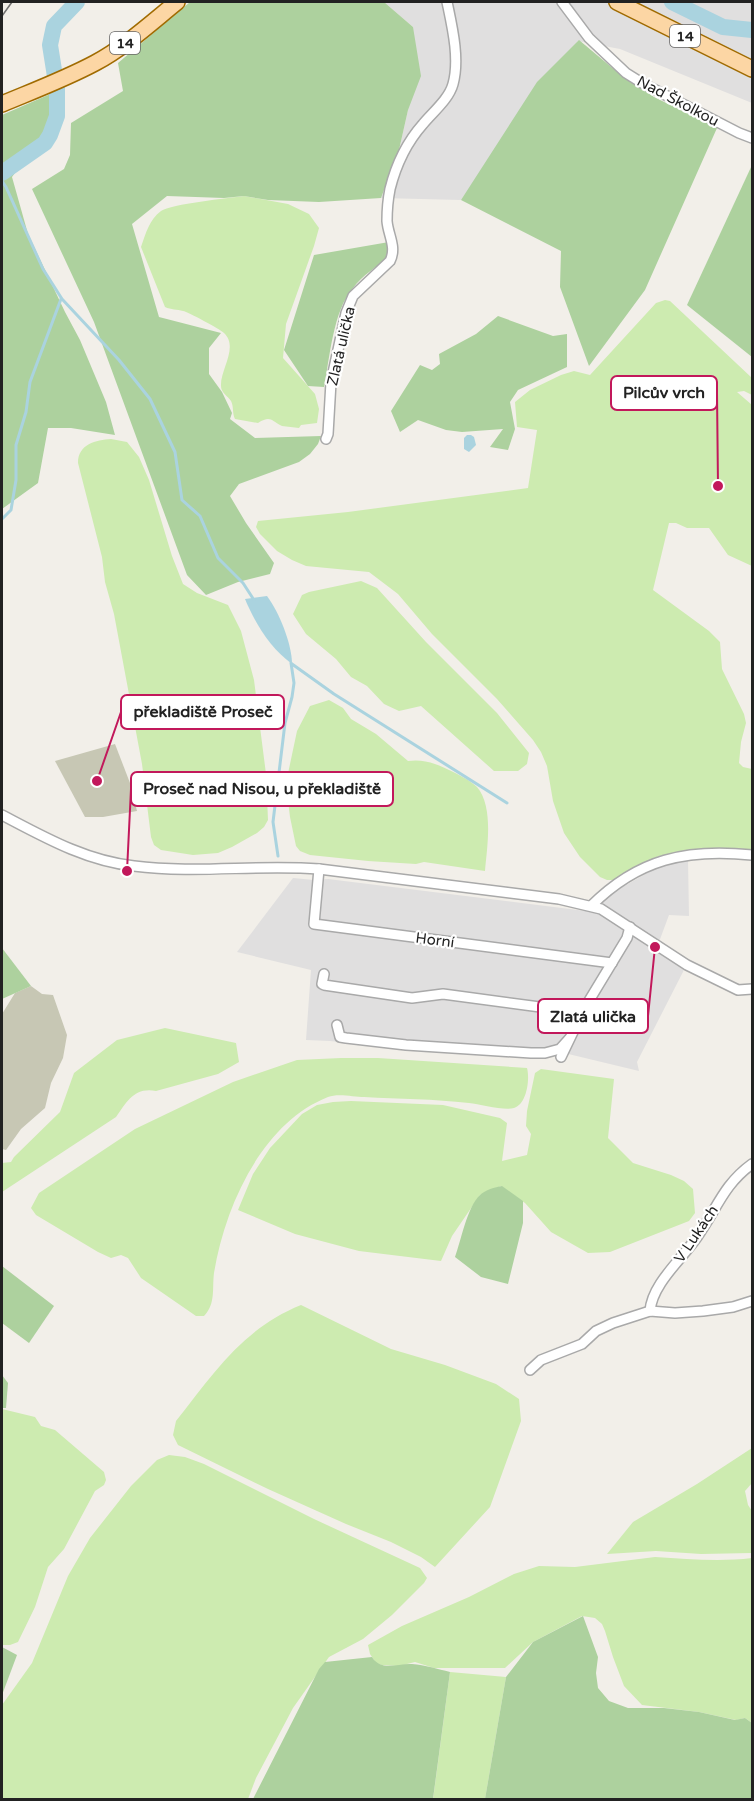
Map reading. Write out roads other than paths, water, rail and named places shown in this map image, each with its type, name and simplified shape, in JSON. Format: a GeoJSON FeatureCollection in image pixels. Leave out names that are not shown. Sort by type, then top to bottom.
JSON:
{"type":"FeatureCollection","features":[{"type":"Feature","properties":{"kind":"main road","name":"14"},"geometry":{"type":"LineString","coordinates":[[2,104],[46,87],[96,63],[115,51],[177,2]]}},
{"type":"Feature","properties":{"kind":"main road","name":"14"},"geometry":{"type":"LineString","coordinates":[[617,2],[753,69]]}},
{"type":"Feature","properties":{"kind":"street","name":"Zlatá ulička"},"geometry":{"type":"LineString","coordinates":[[326,439],[331,382],[346,313],[353,296],[390,261],[393,255],[387,221],[390,188],[407,144],[444,100],[453,84],[456,58],[454,31],[447,2]]}},
{"type":"Feature","properties":{"kind":"street","name":"Nad Školkou"},"geometry":{"type":"LineString","coordinates":[[562,2],[589,38],[626,73],[739,133],[753,138]]}},
{"type":"Feature","properties":{"kind":"street"},"geometry":{"type":"LineString","coordinates":[[2,815],[74,851],[133,866],[174,869],[319,868],[559,899],[591,906],[602,909],[687,965],[738,990],[753,990]]}},
{"type":"Feature","properties":{"kind":"street"},"geometry":{"type":"LineString","coordinates":[[591,906],[605,892],[657,861],[699,853],[725,852],[753,855]]}},
{"type":"Feature","properties":{"kind":"street","name":"Horní"},"geometry":{"type":"LineString","coordinates":[[319,868],[314,924],[612,963]]}},
{"type":"Feature","properties":{"kind":"street"},"geometry":{"type":"LineString","coordinates":[[561,1057],[584,1009],[627,938],[630,927]]}},
{"type":"Feature","properties":{"kind":"street"},"geometry":{"type":"LineString","coordinates":[[324,974],[322,984],[324,985],[390,995],[418,998],[443,994],[570,1011],[584,1009]]}},
{"type":"Feature","properties":{"kind":"street"},"geometry":{"type":"LineString","coordinates":[[337,1025],[337,1038],[406,1045],[545,1053],[560,1049],[569,1039]]}},
{"type":"Feature","properties":{"kind":"street","name":"V Lukách"},"geometry":{"type":"LineString","coordinates":[[650,1311],[653,1296],[698,1237],[716,1204],[740,1173],[753,1164]]}},
{"type":"Feature","properties":{"kind":"street"},"geometry":{"type":"LineString","coordinates":[[530,1370],[540,1360],[582,1344],[596,1331],[650,1311],[675,1313],[703,1311],[733,1307],[753,1300]]}},
{"type":"Feature","properties":{"kind":"water"},"geometry":{"type":"Polygon","coordinates":[[[467,435],[474,437],[476,445],[469,452],[464,449],[464,438],[467,435]]]}},
{"type":"Feature","properties":{"kind":"water"},"geometry":{"type":"Polygon","coordinates":[[[267,596],[284,628],[292,664],[264,635],[245,599],[267,596]]]}},
{"type":"Feature","properties":{"kind":"waterway"},"geometry":{"type":"LineString","coordinates":[[2,173],[45,143],[50,135],[57,116],[57,89],[50,45],[54,26],[77,2]]}},
{"type":"Feature","properties":{"kind":"waterway"},"geometry":{"type":"LineString","coordinates":[[672,2],[723,27],[752,30]]}},
{"type":"Feature","properties":{"kind":"waterway"},"geometry":{"type":"LineString","coordinates":[[2,181],[43,269],[62,299],[119,360],[150,399],[175,452],[182,500],[200,516],[218,558],[243,583],[254,600]]}},
{"type":"Feature","properties":{"kind":"waterway"},"geometry":{"type":"LineString","coordinates":[[2,519],[11,510],[16,480],[16,445],[26,412],[30,382],[61,299]]}},
{"type":"Feature","properties":{"kind":"waterway"},"geometry":{"type":"LineString","coordinates":[[278,856],[273,822],[285,723],[294,683],[291,663]]}},
{"type":"Feature","properties":{"kind":"waterway"},"geometry":{"type":"LineString","coordinates":[[292,664],[334,694],[507,803]]}},
{"type":"Feature","properties":{"kind":"tram line"},"geometry":{"type":"LineString","coordinates":[[2,16],[12,2]]}},
{"type":"Feature","properties":{"kind":"place","name":"Pilcův vrch"},"geometry":{"type":"Point","coordinates":[718,486]}},
{"type":"Feature","properties":{"kind":"place","name":"překladiště Proseč"},"geometry":{"type":"Point","coordinates":[97,781]}},
{"type":"Feature","properties":{"kind":"place","name":"Proseč nad Nisou, u překladiště"},"geometry":{"type":"Point","coordinates":[127,871]}},
{"type":"Feature","properties":{"kind":"place","name":"Zlatá ulička"},"geometry":{"type":"Point","coordinates":[655,947]}}]}
